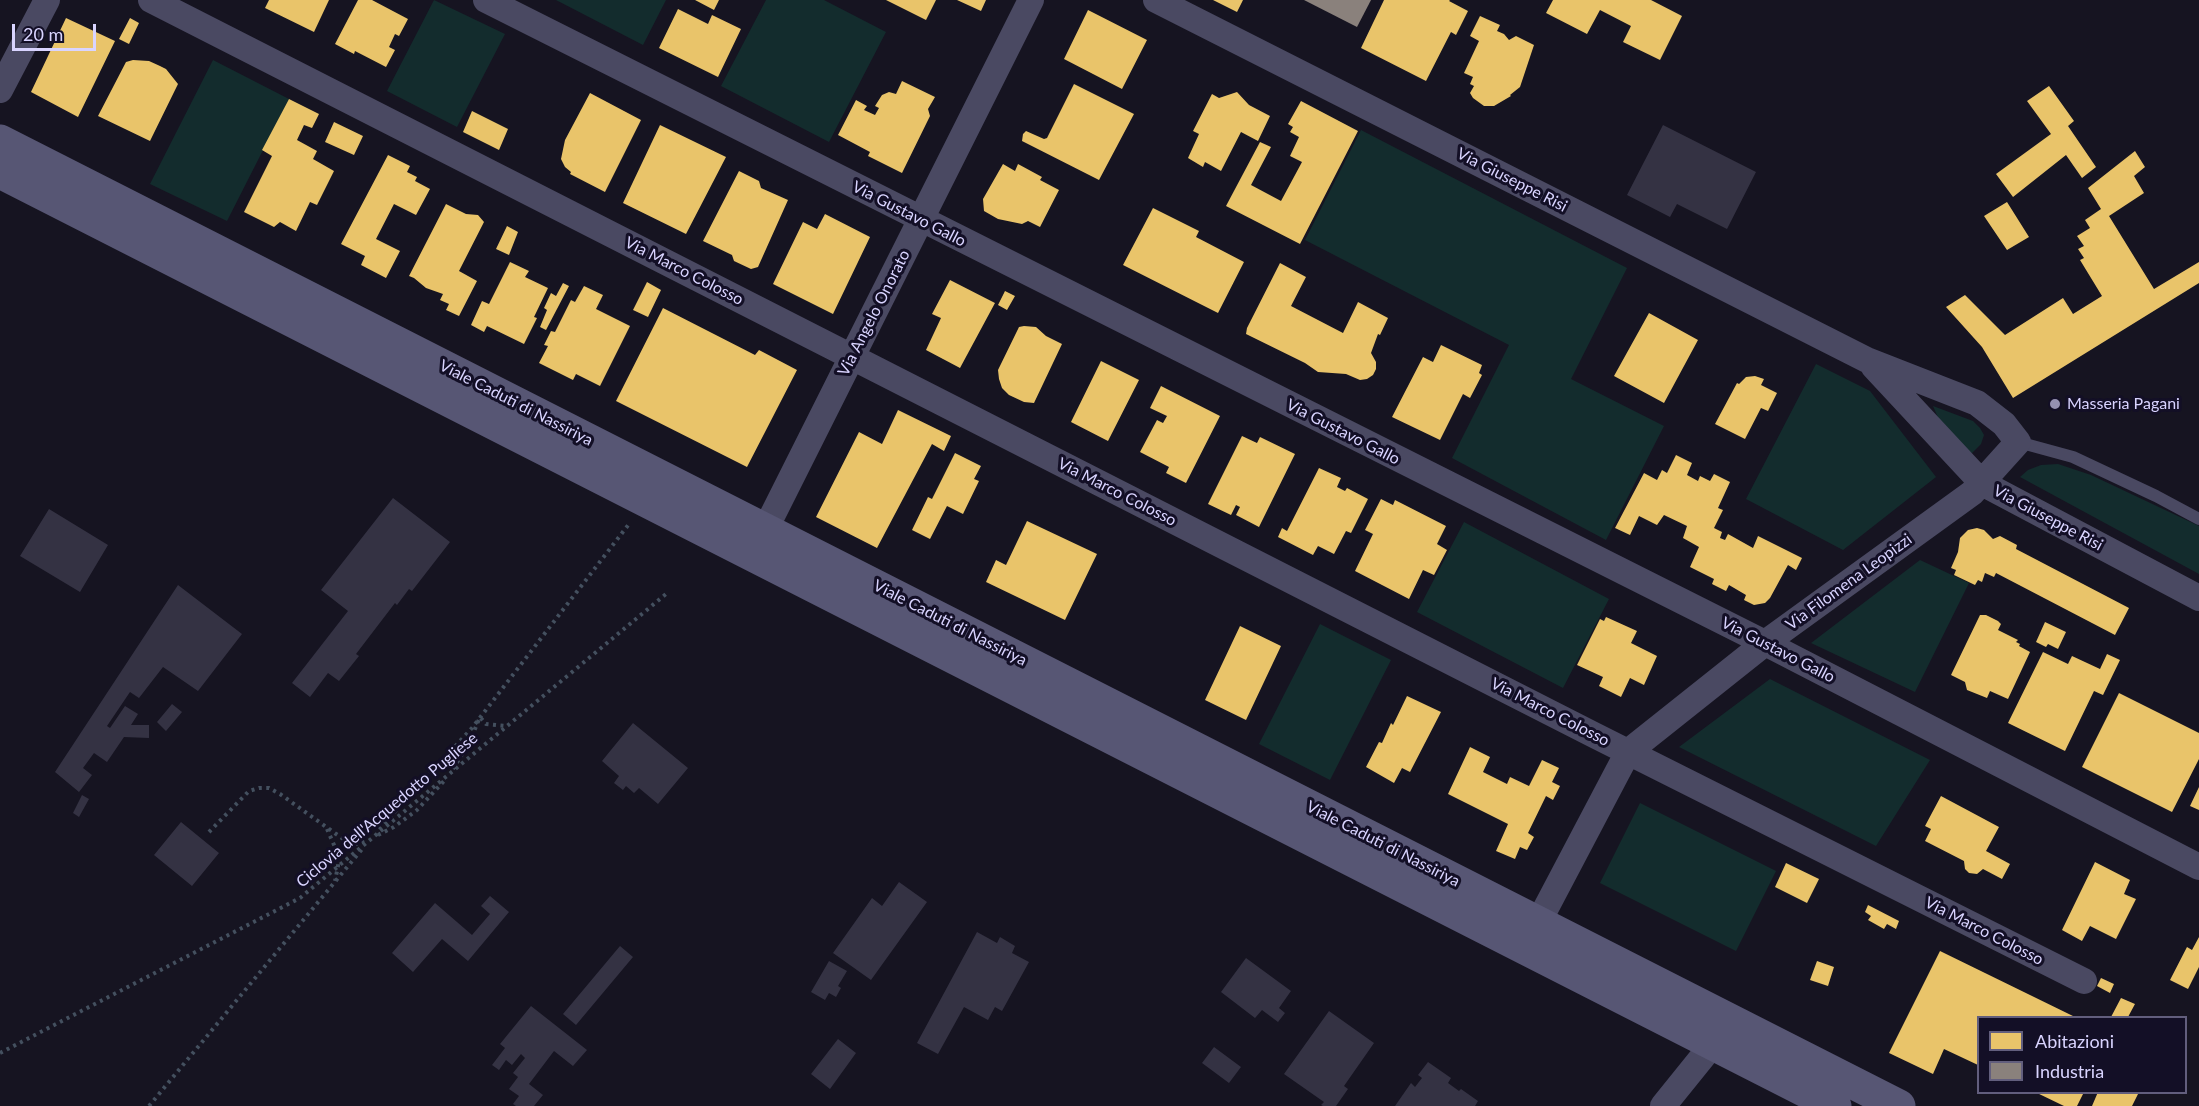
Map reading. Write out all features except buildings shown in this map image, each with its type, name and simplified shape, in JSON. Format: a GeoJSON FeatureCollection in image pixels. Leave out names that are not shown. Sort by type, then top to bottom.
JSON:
{"type":"FeatureCollection","features":[{"type":"Feature","properties":{"kind":"main road","name":"Viale Caduti di Nassiriya"},"geometry":{"type":"LineString","coordinates":[[0,141],[1899,1106]]}},
{"type":"Feature","properties":{"kind":"main road","name":"Viale Caduti di Nassiriya"},"geometry":{"type":"LineString","coordinates":[[0,172],[1835,1106]]}},
{"type":"Feature","properties":{"kind":"street"},"geometry":{"type":"LineString","coordinates":[[0,90],[47,0]]}},
{"type":"Feature","properties":{"kind":"street","name":"Via Marco Colosso"},"geometry":{"type":"LineString","coordinates":[[151,0],[1628,752],[2084,981]]}},
{"type":"Feature","properties":{"kind":"street","name":"Via Gustavo Gallo"},"geometry":{"type":"LineString","coordinates":[[486,0],[1765,643],[2199,867]]}},
{"type":"Feature","properties":{"kind":"street","name":"Via Angelo Onorato"},"geometry":{"type":"LineString","coordinates":[[765,530],[1031,0]]}},
{"type":"Feature","properties":{"kind":"street","name":"Via Giuseppe Risi"},"geometry":{"type":"LineString","coordinates":[[1156,0],[1867,360],[1977,404],[2004,424],[2018,442]]}},
{"type":"Feature","properties":{"kind":"street","name":"Via Giuseppe Risi"},"geometry":{"type":"LineString","coordinates":[[1867,360],[1982,483],[2199,598]]}},
{"type":"Feature","properties":{"kind":"street","name":"Via Filomena Leopizzi"},"geometry":{"type":"LineString","coordinates":[[1538,922],[1628,752],[1765,643],[1967,497],[2018,442]]}},
{"type":"Feature","properties":{"kind":"street"},"geometry":{"type":"LineString","coordinates":[[1663,1106],[1713,1044]]}},
{"type":"Feature","properties":{"kind":"lane"},"geometry":{"type":"LineString","coordinates":[[2018,442],[2073,457],[2199,519]]}},
{"type":"Feature","properties":{"kind":"path"},"geometry":{"type":"LineString","coordinates":[[149,1106],[369,840],[471,728],[645,501]]}},
{"type":"Feature","properties":{"kind":"path","name":"Ciclovia dell'Acquedotto Pugliese"},"geometry":{"type":"LineString","coordinates":[[0,1053],[300,898],[666,594]]}},
{"type":"Feature","properties":{"kind":"path"},"geometry":{"type":"LineString","coordinates":[[480,717],[486,724],[507,726]]}},
{"type":"Feature","properties":{"kind":"path"},"geometry":{"type":"LineString","coordinates":[[451,772],[469,743],[480,717]]}},
{"type":"Feature","properties":{"kind":"path"},"geometry":{"type":"LineString","coordinates":[[209,832],[249,791],[269,788],[346,841],[356,844],[369,840]]}},
{"type":"Feature","properties":{"kind":"path"},"geometry":{"type":"LineString","coordinates":[[326,828],[334,842],[338,866],[335,882]]}},
{"type":"Feature","properties":{"kind":"green space"},"geometry":{"type":"Polygon","coordinates":[[[434,0],[505,34],[457,127],[387,91],[434,0]]]}},
{"type":"Feature","properties":{"kind":"green space"},"geometry":{"type":"Polygon","coordinates":[[[556,0],[666,0],[643,45],[556,0]]]}},
{"type":"Feature","properties":{"kind":"green space"},"geometry":{"type":"Polygon","coordinates":[[[766,0],[824,0],[886,32],[829,142],[721,86],[766,0]]]}},
{"type":"Feature","properties":{"kind":"green space"},"geometry":{"type":"Polygon","coordinates":[[[213,60],[289,99],[227,221],[150,184],[213,60]]]}},
{"type":"Feature","properties":{"kind":"green space"},"geometry":{"type":"Polygon","coordinates":[[[1361,130],[1627,268],[1571,379],[1664,426],[1606,540],[1452,458],[1509,345],[1305,240],[1361,130]]]}},
{"type":"Feature","properties":{"kind":"green space"},"geometry":{"type":"Polygon","coordinates":[[[1816,364],[1870,391],[1936,477],[1843,550],[1746,499],[1816,364]]]}},
{"type":"Feature","properties":{"kind":"green space"},"geometry":{"type":"Polygon","coordinates":[[[1933,406],[1973,421],[1984,435],[1981,444],[1972,453],[1967,451],[1940,422],[1933,406]]]}},
{"type":"Feature","properties":{"kind":"green space"},"geometry":{"type":"Polygon","coordinates":[[[2058,464],[2091,475],[2199,526],[2199,574],[2020,477],[2028,470],[2041,465],[2058,464]]]}},
{"type":"Feature","properties":{"kind":"green space"},"geometry":{"type":"Polygon","coordinates":[[[1464,522],[1609,599],[1563,688],[1417,612],[1464,522]]]}},
{"type":"Feature","properties":{"kind":"green space"},"geometry":{"type":"Polygon","coordinates":[[[1920,560],[1969,583],[1915,692],[1811,643],[1920,560]]]}},
{"type":"Feature","properties":{"kind":"green space"},"geometry":{"type":"Polygon","coordinates":[[[1320,624],[1391,660],[1330,780],[1259,744],[1320,624]]]}},
{"type":"Feature","properties":{"kind":"green space"},"geometry":{"type":"Polygon","coordinates":[[[1770,679],[1930,760],[1876,846],[1679,747],[1770,679]]]}},
{"type":"Feature","properties":{"kind":"green space"},"geometry":{"type":"Polygon","coordinates":[[[1640,803],[1776,871],[1736,951],[1600,883],[1640,803]]]}},
{"type":"Feature","properties":{"kind":"place","name":"Masseria Pagani"},"geometry":{"type":"Point","coordinates":[2055,404]}}]}
